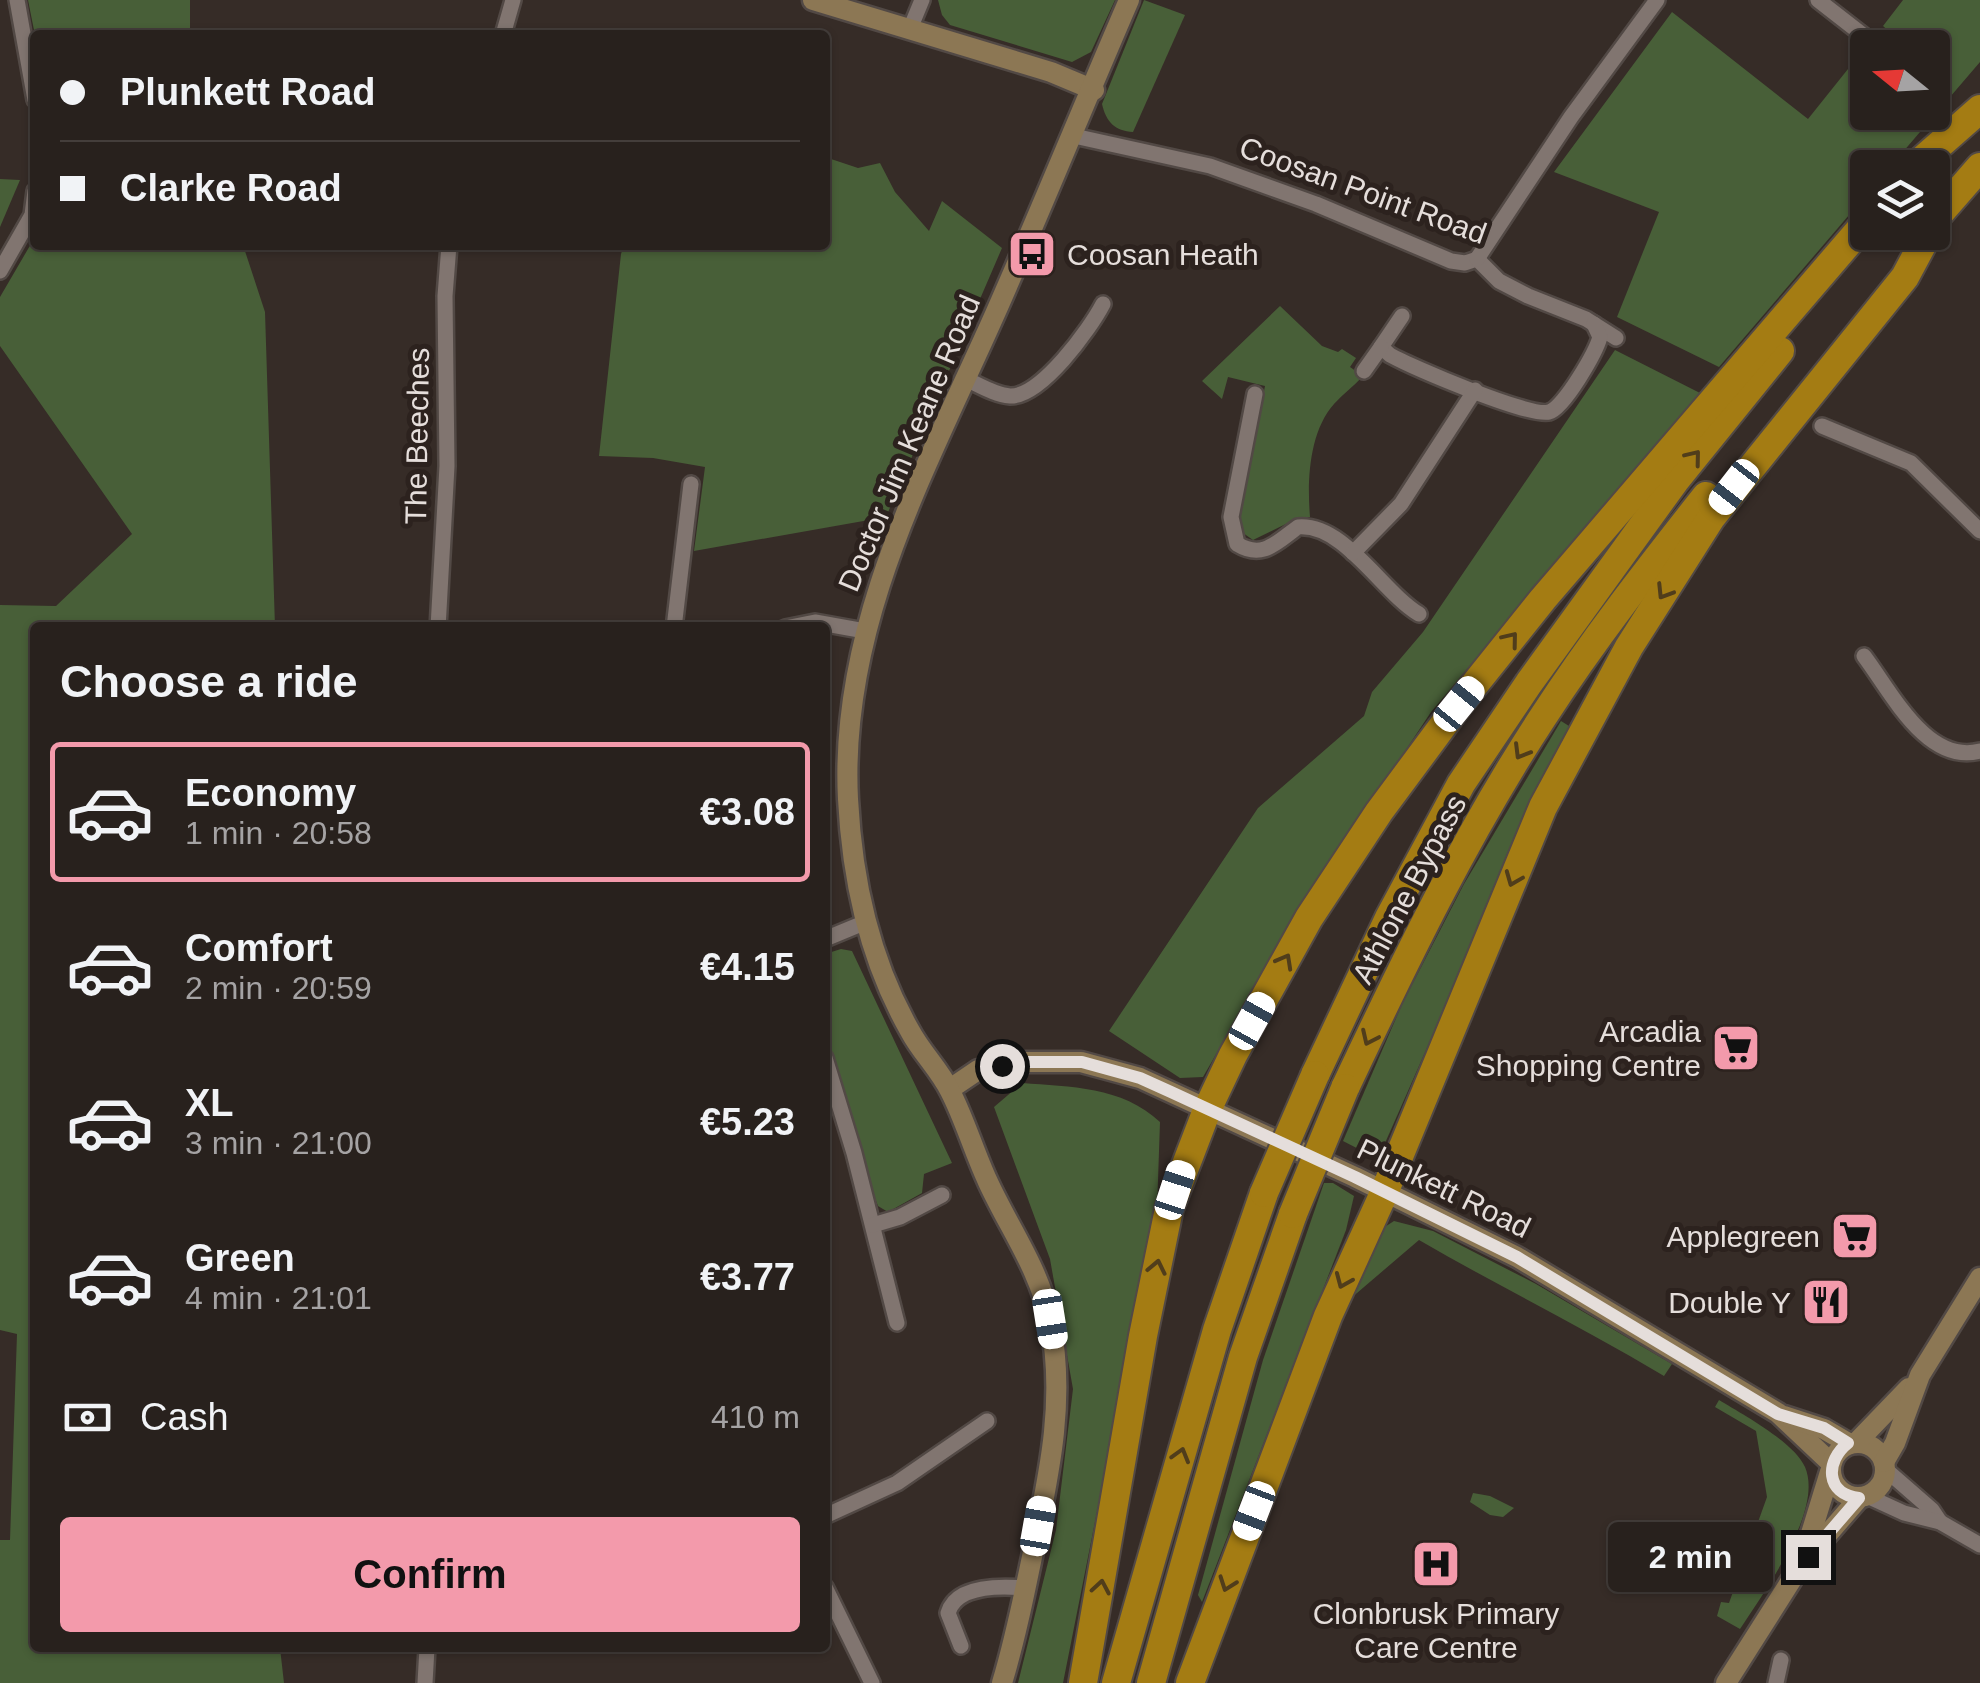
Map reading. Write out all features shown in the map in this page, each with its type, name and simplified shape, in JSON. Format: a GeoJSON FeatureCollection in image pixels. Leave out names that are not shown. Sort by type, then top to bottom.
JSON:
{"type":"FeatureCollection","features":[{"type":"Feature","properties":{"kind":"highway"},"geometry":{"type":"LineString","coordinates":[[1934,150],[1980,111]]}},
{"type":"Feature","properties":{"kind":"highway"},"geometry":{"type":"LineString","coordinates":[[1948,150],[1980,111]]}},
{"type":"Feature","properties":{"kind":"highway","name":"Athlone Bypass"},"geometry":{"type":"LineString","coordinates":[[1950,204],[1980,168]]}},
{"type":"Feature","properties":{"kind":"highway"},"geometry":{"type":"LineString","coordinates":[[1083,1683],[1169,1209],[1206,1110],[1309,918],[1379,812],[1459,704],[1543,599],[1850,241]]}},
{"type":"Feature","properties":{"kind":"highway","name":"Athlone Bypass"},"geometry":{"type":"LineString","coordinates":[[1116,1683],[1216,1330],[1264,1193],[1314,1075],[1389,918],[1461,784],[1500,726],[1675,481],[1864,250]]}},
{"type":"Feature","properties":{"kind":"highway","name":"Athlone Bypass"},"geometry":{"type":"LineString","coordinates":[[1151,1683],[1243,1357],[1293,1214],[1345,1088],[1404,963],[1468,843],[1604,626],[1737,457],[1911,250]]}},
{"type":"Feature","properties":{"kind":"highway"},"geometry":{"type":"LineString","coordinates":[[1190,1683],[1328,1316],[1384,1192],[1543,808],[1630,648],[1710,518],[1904,278],[1919,250]]}},
{"type":"Feature","properties":{"kind":"street"},"geometry":{"type":"LineString","coordinates":[[17,0],[30,72]]}},
{"type":"Feature","properties":{"kind":"street"},"geometry":{"type":"LineString","coordinates":[[504,30],[513,0]]}},
{"type":"Feature","properties":{"kind":"street"},"geometry":{"type":"LineString","coordinates":[[813,0],[1051,72],[1094,90]]}},
{"type":"Feature","properties":{"kind":"street"},"geometry":{"type":"LineString","coordinates":[[910,29],[922,0]]}},
{"type":"Feature","properties":{"kind":"street","name":"Doctor Jim Keane Road"},"geometry":{"type":"LineString","coordinates":[[1002,1683],[1026,1588],[1056,1421],[1058,1377],[1052,1330],[1040,1283],[988,1182],[950,1089],[909,1031],[866,922],[849,822],[848,712],[865,631],[902,526],[1130,0]]}},
{"type":"Feature","properties":{"kind":"street"},"geometry":{"type":"LineString","coordinates":[[1477,259],[1571,117],[1656,0]]}},
{"type":"Feature","properties":{"kind":"street"},"geometry":{"type":"LineString","coordinates":[[1818,0],[1856,30]]}},
{"type":"Feature","properties":{"kind":"street","name":"Coosan Point Road"},"geometry":{"type":"LineString","coordinates":[[1074,136],[1210,166],[1316,204],[1458,263],[1477,259],[1498,281],[1594,324],[1616,338]]}},
{"type":"Feature","properties":{"kind":"street"},"geometry":{"type":"LineString","coordinates":[[0,272],[30,219]]}},
{"type":"Feature","properties":{"kind":"street","name":"The Beeches"},"geometry":{"type":"LineString","coordinates":[[438,622],[448,466],[445,296],[450,250]]}},
{"type":"Feature","properties":{"kind":"street"},"geometry":{"type":"LineString","coordinates":[[966,379],[995,392],[1021,394],[1040,382],[1072,348],[1103,304]]}},
{"type":"Feature","properties":{"kind":"street"},"geometry":{"type":"LineString","coordinates":[[1364,371],[1402,316]]}},
{"type":"Feature","properties":{"kind":"street"},"geometry":{"type":"LineString","coordinates":[[1381,348],[1401,361],[1544,413],[1554,410],[1599,343],[1594,324]]}},
{"type":"Feature","properties":{"kind":"street"},"geometry":{"type":"LineString","coordinates":[[1353,553],[1401,504],[1476,390]]}},
{"type":"Feature","properties":{"kind":"street"},"geometry":{"type":"LineString","coordinates":[[1255,394],[1231,517],[1237,544],[1253,552],[1264,551],[1298,528],[1307,527],[1332,536],[1394,598],[1419,614]]}},
{"type":"Feature","properties":{"kind":"street"},"geometry":{"type":"LineString","coordinates":[[1822,426],[1911,463],[1980,531]]}},
{"type":"Feature","properties":{"kind":"street"},"geometry":{"type":"LineString","coordinates":[[675,622],[691,484]]}},
{"type":"Feature","properties":{"kind":"street"},"geometry":{"type":"LineString","coordinates":[[830,625],[865,631]]}},
{"type":"Feature","properties":{"kind":"street"},"geometry":{"type":"LineString","coordinates":[[1864,656],[1927,739],[1947,752],[1964,755],[1980,750]]}},
{"type":"Feature","properties":{"kind":"street"},"geometry":{"type":"LineString","coordinates":[[830,937],[866,922]]}},
{"type":"Feature","properties":{"kind":"street","name":"Plunkett Road"},"geometry":{"type":"LineString","coordinates":[[950,1089],[978,1070],[1026,1062],[1082,1062],[1140,1078],[1517,1257],[1778,1414],[1831,1467]]}},
{"type":"Feature","properties":{"kind":"street"},"geometry":{"type":"LineString","coordinates":[[830,1075],[897,1323]]}},
{"type":"Feature","properties":{"kind":"street"},"geometry":{"type":"LineString","coordinates":[[873,1225],[900,1217],[942,1195]]}},
{"type":"Feature","properties":{"kind":"street"},"geometry":{"type":"LineString","coordinates":[[1726,1683],[1800,1565],[1863,1497],[1881,1486],[1920,1375],[1980,1278]]}},
{"type":"Feature","properties":{"kind":"street"},"geometry":{"type":"LineString","coordinates":[[1800,1565],[1835,1455],[1920,1375]]}},
{"type":"Feature","properties":{"kind":"street","name":"Plunkett Road"},"geometry":{"type":"LineString","coordinates":[[1778,1414],[1824,1428],[1852,1443]]}},
{"type":"Feature","properties":{"kind":"street"},"geometry":{"type":"LineString","coordinates":[[830,1514],[897,1483],[987,1421]]}},
{"type":"Feature","properties":{"kind":"street"},"geometry":{"type":"LineString","coordinates":[[1852,1443],[1872,1447],[1885,1466],[1940,1522]]}},
{"type":"Feature","properties":{"kind":"street"},"geometry":{"type":"LineString","coordinates":[[1831,1467],[1842,1493],[1940,1522],[1980,1545]]}},
{"type":"Feature","properties":{"kind":"street"},"geometry":{"type":"LineString","coordinates":[[962,1646],[948,1612],[956,1598],[993,1588],[1026,1588]]}},
{"type":"Feature","properties":{"kind":"street"},"geometry":{"type":"LineString","coordinates":[[830,1597],[872,1683]]}},
{"type":"Feature","properties":{"kind":"street"},"geometry":{"type":"LineString","coordinates":[[426,1683],[427,1652]]}},
{"type":"Feature","properties":{"kind":"street"},"geometry":{"type":"LineString","coordinates":[[1776,1683],[1781,1660]]}},
{"type":"Feature","properties":{"kind":"green space"},"geometry":{"type":"Polygon","coordinates":[[[28,0],[190,0],[190,30],[34,30],[28,0]]]}},
{"type":"Feature","properties":{"kind":"green space"},"geometry":{"type":"Polygon","coordinates":[[[938,0],[1115,0],[1091,52],[1072,62],[950,25],[938,0]]]}},
{"type":"Feature","properties":{"kind":"green space"},"geometry":{"type":"Polygon","coordinates":[[[1144,0],[1185,15],[1133,132],[1112,124],[1102,104],[1144,0]]]}},
{"type":"Feature","properties":{"kind":"green space"},"geometry":{"type":"Polygon","coordinates":[[[1903,0],[1980,0],[1980,62],[1950,97],[1950,30],[1887,30],[1883,26],[1903,0]]]}},
{"type":"Feature","properties":{"kind":"green space"},"geometry":{"type":"Polygon","coordinates":[[[1672,12],[1808,119],[1850,66],[1850,130],[1922,130],[1905,150],[1850,150],[1850,214],[1719,367],[1617,317],[1659,212],[1554,172],[1672,12]]]}},
{"type":"Feature","properties":{"kind":"green space"},"geometry":{"type":"Polygon","coordinates":[[[830,159],[858,168],[880,163],[895,192],[929,231],[942,201],[1002,248],[886,517],[694,551],[705,467],[653,458],[599,456],[622,250],[830,250],[830,159]]]}},
{"type":"Feature","properties":{"kind":"green space"},"geometry":{"type":"Polygon","coordinates":[[[0,179],[20,180],[0,227],[0,179]]]}},
{"type":"Feature","properties":{"kind":"green space"},"geometry":{"type":"Polygon","coordinates":[[[30,246],[30,250],[245,250],[265,312],[275,622],[30,622],[30,1652],[280,1652],[284,1683],[0,1683],[0,1540],[10,1540],[17,1334],[0,1330],[0,605],[56,606],[132,534],[0,346],[0,297],[30,246]]]}},
{"type":"Feature","properties":{"kind":"green space"},"geometry":{"type":"Polygon","coordinates":[[[1280,306],[1322,346],[1338,352],[1342,349],[1356,358],[1350,367],[1363,376],[1334,404],[1319,428],[1310,473],[1310,517],[1298,518],[1253,540],[1243,533],[1239,515],[1265,386],[1228,377],[1222,399],[1202,381],[1280,306]]]}},
{"type":"Feature","properties":{"kind":"green space"},"geometry":{"type":"Polygon","coordinates":[[[1615,350],[1700,393],[1431,712],[1295,917],[1203,1077],[1180,1078],[1109,1031],[1258,808],[1364,716],[1372,692],[1423,632],[1615,350]]]}},
{"type":"Feature","properties":{"kind":"green space"},"geometry":{"type":"Polygon","coordinates":[[[1561,721],[1569,726],[1378,1159],[1343,1141],[1403,1002],[1464,884],[1561,721]]]}},
{"type":"Feature","properties":{"kind":"green space"},"geometry":{"type":"Polygon","coordinates":[[[852,951],[952,1163],[924,1174],[922,1193],[888,1212],[878,1206],[874,1196],[830,1046],[830,952],[852,951]]]}},
{"type":"Feature","properties":{"kind":"green space"},"geometry":{"type":"Polygon","coordinates":[[[1022,1083],[1095,1090],[1129,1101],[1160,1122],[1157,1210],[1063,1683],[1018,1683],[1056,1530],[1073,1389],[1050,1259],[994,1107],[1022,1083]]]}},
{"type":"Feature","properties":{"kind":"green space"},"geometry":{"type":"Polygon","coordinates":[[[1324,1183],[1333,1183],[1354,1196],[1346,1230],[1202,1602],[1198,1595],[1263,1360],[1324,1183]]]}},
{"type":"Feature","properties":{"kind":"green space"},"geometry":{"type":"Polygon","coordinates":[[[1394,1221],[1433,1231],[1536,1284],[1672,1364],[1664,1376],[1419,1240],[1350,1299],[1380,1230],[1394,1221]]]}},
{"type":"Feature","properties":{"kind":"green space"},"geometry":{"type":"Polygon","coordinates":[[[1719,1400],[1790,1448],[1805,1467],[1809,1485],[1799,1528],[1788,1551],[1740,1629],[1717,1616],[1721,1602],[1729,1603],[1767,1497],[1756,1431],[1715,1407],[1719,1400]]]}},
{"type":"Feature","properties":{"kind":"green space"},"geometry":{"type":"Polygon","coordinates":[[[1473,1493],[1490,1496],[1514,1508],[1503,1517],[1490,1515],[1470,1502],[1473,1493]]]}},
{"type":"Feature","properties":{"kind":"place","name":"Coosan Heath"},"geometry":{"type":"Point","coordinates":[1032,254]}},
{"type":"Feature","properties":{"kind":"place","name":"Arcadia Shopping Centre"},"geometry":{"type":"Point","coordinates":[1736,1048]}},
{"type":"Feature","properties":{"kind":"place","name":"Applegreen"},"geometry":{"type":"Point","coordinates":[1855,1236]}},
{"type":"Feature","properties":{"kind":"place","name":"Double Y"},"geometry":{"type":"Point","coordinates":[1826,1302]}},
{"type":"Feature","properties":{"kind":"place","name":"Clonbrusk Primary Care Centre"},"geometry":{"type":"Point","coordinates":[1436,1564]}},
{"type":"Feature","properties":{"kind":"route"},"geometry":{"type":"LineString","coordinates":[[1002,1066],[1082,1062],[1140,1078],[1517,1257],[1778,1414],[1836,1435],[1848,1443],[1835,1455],[1832,1480],[1842,1493],[1859,1498],[1808,1557]]}}]}
